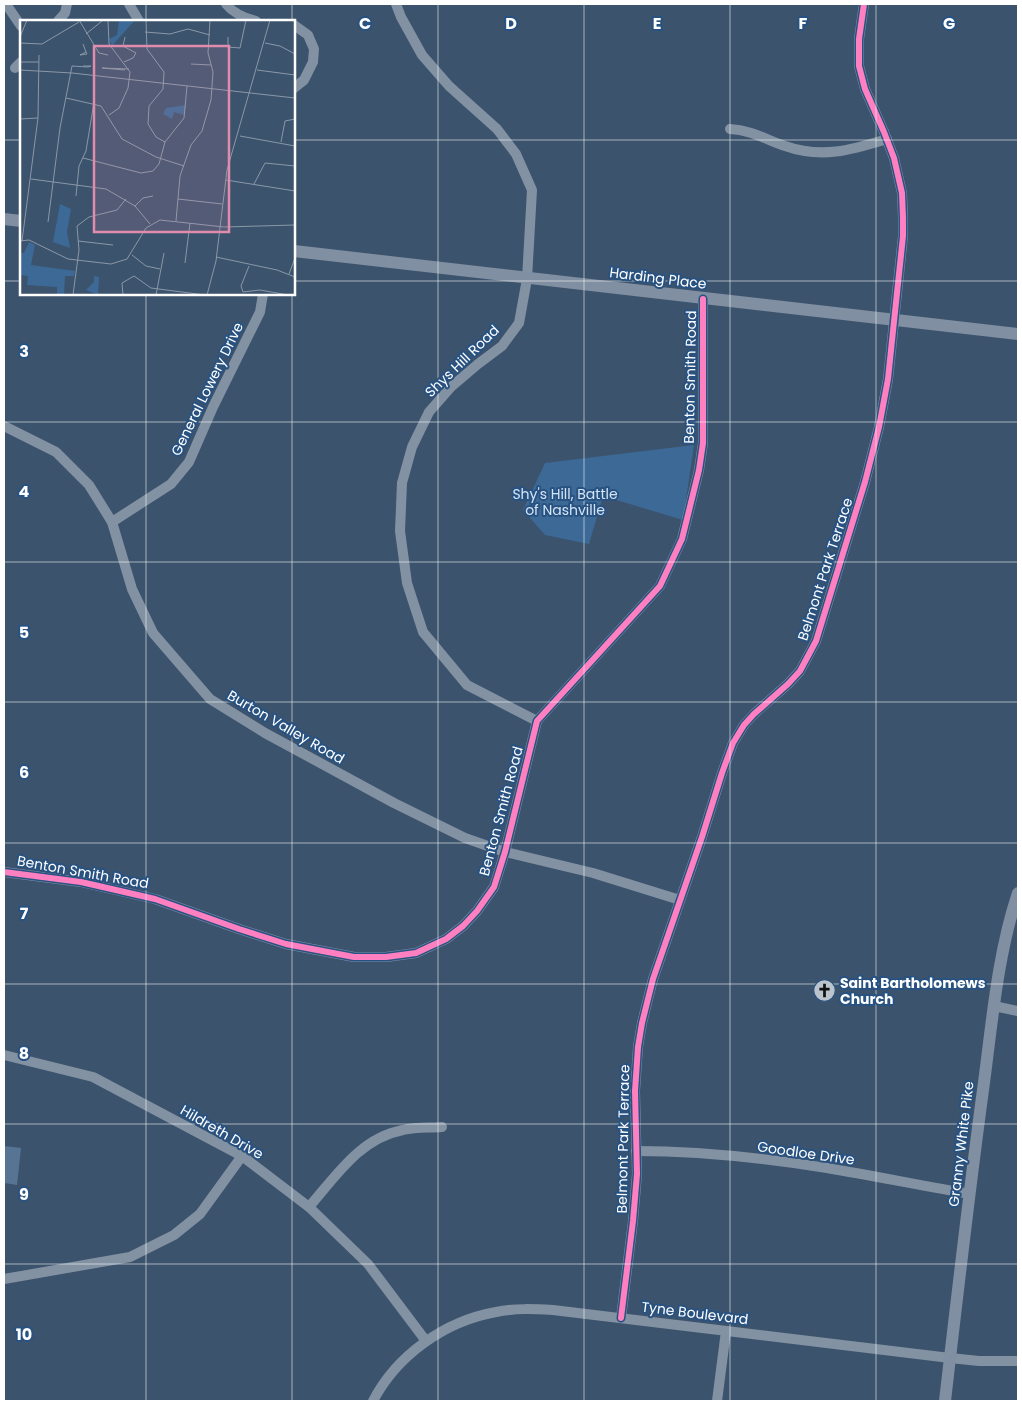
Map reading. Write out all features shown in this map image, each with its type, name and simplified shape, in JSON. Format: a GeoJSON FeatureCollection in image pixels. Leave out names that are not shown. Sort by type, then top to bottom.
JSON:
{"type":"FeatureCollection","features":[{"type":"Feature","properties":{"kind":"main road"},"geometry":{"type":"LineString","coordinates":[[4,219],[20,221]]}},
{"type":"Feature","properties":{"kind":"main road","name":"Harding Place"},"geometry":{"type":"LineString","coordinates":[[295,251],[1018,334]]}},
{"type":"Feature","properties":{"kind":"main road","name":"Granny White Pike"},"geometry":{"type":"LineString","coordinates":[[945,1401],[994,1006],[1005,942],[1018,893]]}},
{"type":"Feature","properties":{"kind":"street"},"geometry":{"type":"LineString","coordinates":[[6,4],[20,25]]}},
{"type":"Feature","properties":{"kind":"street"},"geometry":{"type":"LineString","coordinates":[[59,20],[65,13],[66,4]]}},
{"type":"Feature","properties":{"kind":"street"},"geometry":{"type":"LineString","coordinates":[[128,4],[138,20]]}},
{"type":"Feature","properties":{"kind":"street"},"geometry":{"type":"LineString","coordinates":[[226,4],[244,18],[252,20]]}},
{"type":"Feature","properties":{"kind":"street","name":"Shys Hill Road"},"geometry":{"type":"LineString","coordinates":[[396,4],[422,55],[449,86],[497,129],[516,154],[532,190],[527,278],[519,323],[502,346],[450,387],[429,412],[412,447],[402,483],[400,531],[407,583],[423,632],[467,685],[537,721]]}},
{"type":"Feature","properties":{"kind":"street","name":"Belmont Park Terrace"},"geometry":{"type":"LineString","coordinates":[[621,1318],[634,1221],[637,1174],[635,1091],[638,1047],[653,979],[733,742],[754,714],[800,671],[813,649],[819,634],[876,442],[888,379],[903,236],[902,193],[887,138],[866,89],[859,66],[859,39],[864,4]]}},
{"type":"Feature","properties":{"kind":"street"},"geometry":{"type":"LineString","coordinates":[[295,26],[308,34],[314,49],[313,62],[304,80],[295,87]]}},
{"type":"Feature","properties":{"kind":"street"},"geometry":{"type":"LineString","coordinates":[[730,129],[748,132],[794,149],[820,153],[847,150],[887,138]]}},
{"type":"Feature","properties":{"kind":"street","name":"General Lowery Drive"},"geometry":{"type":"LineString","coordinates":[[112,522],[171,484],[189,462],[260,312],[263,295]]}},
{"type":"Feature","properties":{"kind":"street","name":"Benton Smith Road"},"geometry":{"type":"LineString","coordinates":[[4,872],[81,882],[155,899],[286,944],[354,957],[386,957],[416,953],[446,939],[463,926],[477,912],[494,887],[505,852],[537,721],[660,586],[682,539],[699,470],[703,443],[703,299]]}},
{"type":"Feature","properties":{"kind":"street","name":"Burton Valley Road"},"geometry":{"type":"LineString","coordinates":[[4,426],[56,452],[89,485],[112,522],[132,589],[153,633],[210,699],[265,733],[394,803],[465,838],[505,852],[594,873],[680,900]]}},
{"type":"Feature","properties":{"kind":"street"},"geometry":{"type":"LineString","coordinates":[[994,1006],[1018,1011]]}},
{"type":"Feature","properties":{"kind":"street","name":"Hildreth Drive"},"geometry":{"type":"LineString","coordinates":[[4,1055],[93,1077],[242,1156],[309,1207],[368,1264],[426,1341]]}},
{"type":"Feature","properties":{"kind":"street"},"geometry":{"type":"LineString","coordinates":[[309,1207],[350,1159],[369,1143],[405,1130],[442,1128]]}},
{"type":"Feature","properties":{"kind":"street","name":"Goodloe Drive"},"geometry":{"type":"LineString","coordinates":[[636,1151],[690,1152],[790,1163],[828,1168],[970,1194]]}},
{"type":"Feature","properties":{"kind":"street"},"geometry":{"type":"LineString","coordinates":[[4,1280],[130,1257],[174,1235],[200,1214],[242,1156]]}},
{"type":"Feature","properties":{"kind":"street","name":"Tyne Boulevard"},"geometry":{"type":"LineString","coordinates":[[372,1401],[394,1370],[426,1341],[464,1321],[506,1310],[553,1310],[950,1358],[979,1361],[1018,1361]]}},
{"type":"Feature","properties":{"kind":"street"},"geometry":{"type":"LineString","coordinates":[[717,1401],[726,1330]]}},
{"type":"Feature","properties":{"kind":"green space","name":"Shy's Hill, Battle of Nashville"},"geometry":{"type":"Polygon","coordinates":[[[694,445],[683,520],[603,496],[589,544],[545,535],[523,510],[545,463],[694,445]]]}},
{"type":"Feature","properties":{"kind":"shaded area"},"geometry":{"type":"Polygon","coordinates":[[[4,1146],[21,1148],[17,1185],[4,1183],[4,1146]]]}},
{"type":"Feature","properties":{"kind":"cycle path"},"geometry":{"type":"LineString","coordinates":[[621,1318],[637,1174],[635,1091],[638,1047],[653,979],[733,743],[744,725],[754,714],[800,671],[816,641],[865,482],[879,427],[888,379],[903,236],[902,193],[894,158],[865,89],[859,66],[859,39],[864,4]]}},
{"type":"Feature","properties":{"kind":"cycle path"},"geometry":{"type":"LineString","coordinates":[[4,872],[81,882],[155,899],[286,944],[354,957],[386,957],[416,953],[446,939],[463,926],[477,911],[494,887],[505,852],[537,721],[660,586],[682,539],[699,470],[703,443],[703,299]]}},
{"type":"Feature","properties":{"kind":"place","name":"Saint Bartholomews Church"},"geometry":{"type":"Point","coordinates":[824,991]}}]}
